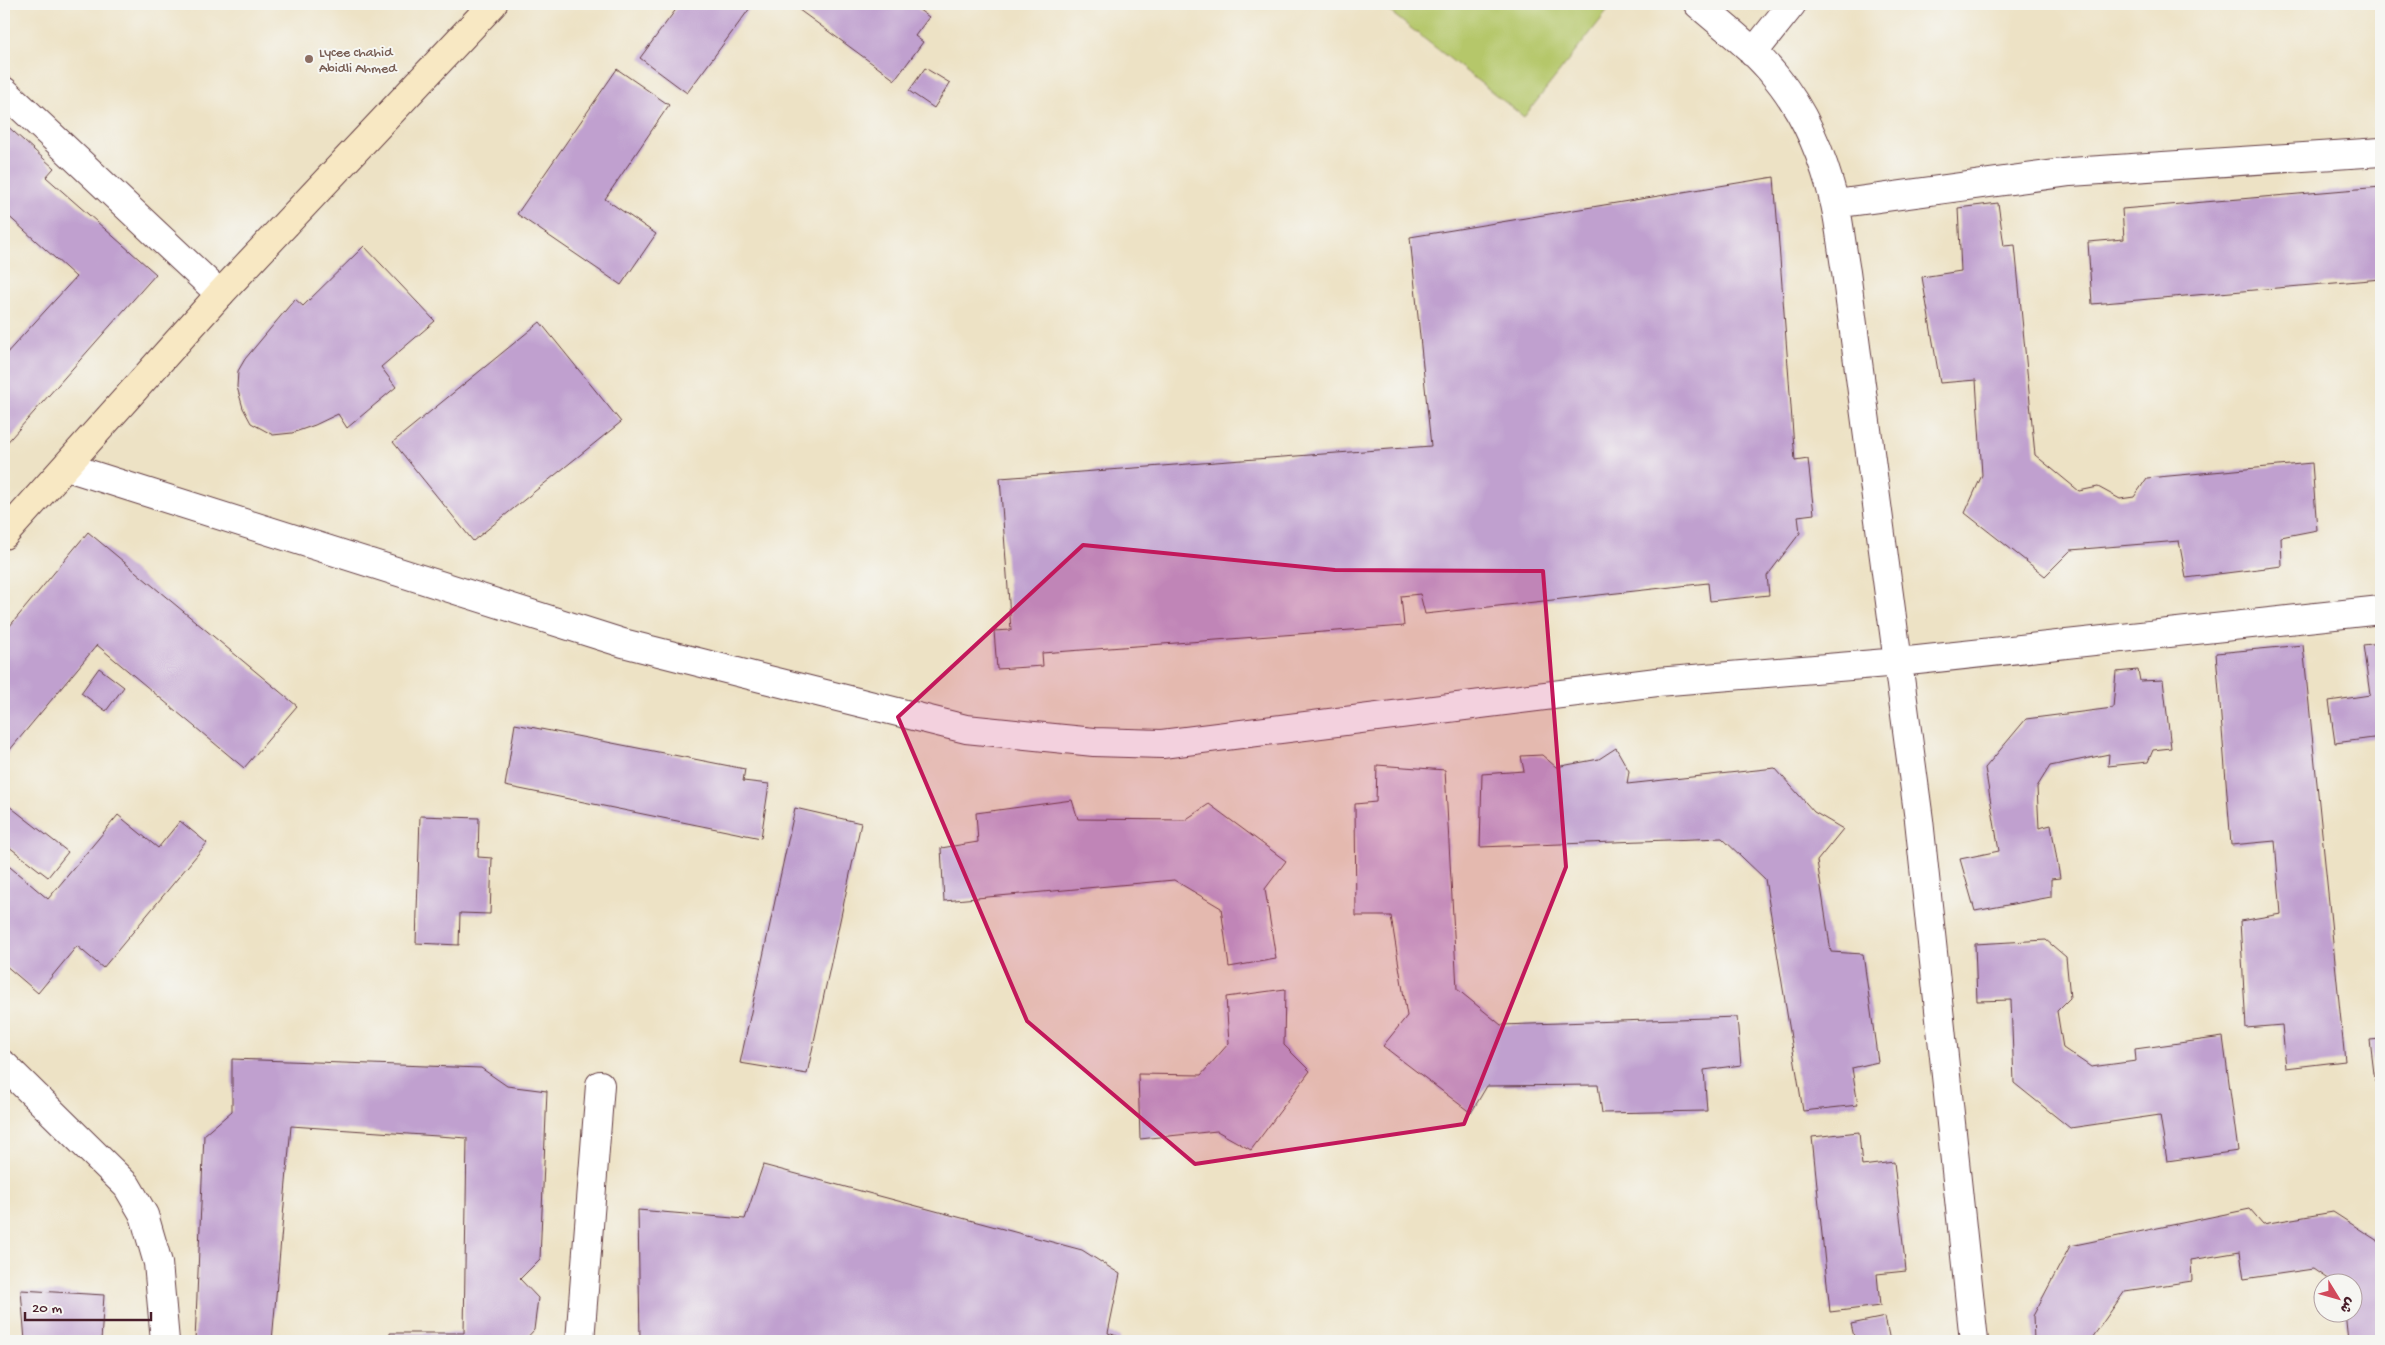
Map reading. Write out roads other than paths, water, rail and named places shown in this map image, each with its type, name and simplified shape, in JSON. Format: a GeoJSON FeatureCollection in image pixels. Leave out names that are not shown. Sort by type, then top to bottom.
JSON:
{"type":"FeatureCollection","features":[{"type":"Feature","properties":{"kind":"street"},"geometry":{"type":"LineString","coordinates":[[4,535],[67,467],[220,294],[493,4]]}},
{"type":"Feature","properties":{"kind":"street"},"geometry":{"type":"LineString","coordinates":[[1698,4],[1753,52],[1776,76],[1802,117],[1815,144],[1835,204],[1899,662],[1919,820],[1974,1341]]}},
{"type":"Feature","properties":{"kind":"street"},"geometry":{"type":"LineString","coordinates":[[1753,52],[1792,4]]}},
{"type":"Feature","properties":{"kind":"street"},"geometry":{"type":"LineString","coordinates":[[4,92],[220,294]]}},
{"type":"Feature","properties":{"kind":"street"},"geometry":{"type":"LineString","coordinates":[[1835,204],[2070,172],[2381,152]]}},
{"type":"Feature","properties":{"kind":"street"},"geometry":{"type":"LineString","coordinates":[[67,467],[623,643],[966,729],[1094,742],[1162,744],[1657,682],[1899,662],[2381,610]]}},
{"type":"Feature","properties":{"kind":"street"},"geometry":{"type":"LineString","coordinates":[[4,1065],[127,1186],[144,1215],[158,1263],[165,1341]]}},
{"type":"Feature","properties":{"kind":"street"},"geometry":{"type":"LineString","coordinates":[[580,1341],[600,1085]]}},
{"type":"Feature","properties":{"kind":"place","name":"Lycee chahid Abidli Ahmed"},"geometry":{"type":"Point","coordinates":[309,59]}}]}
